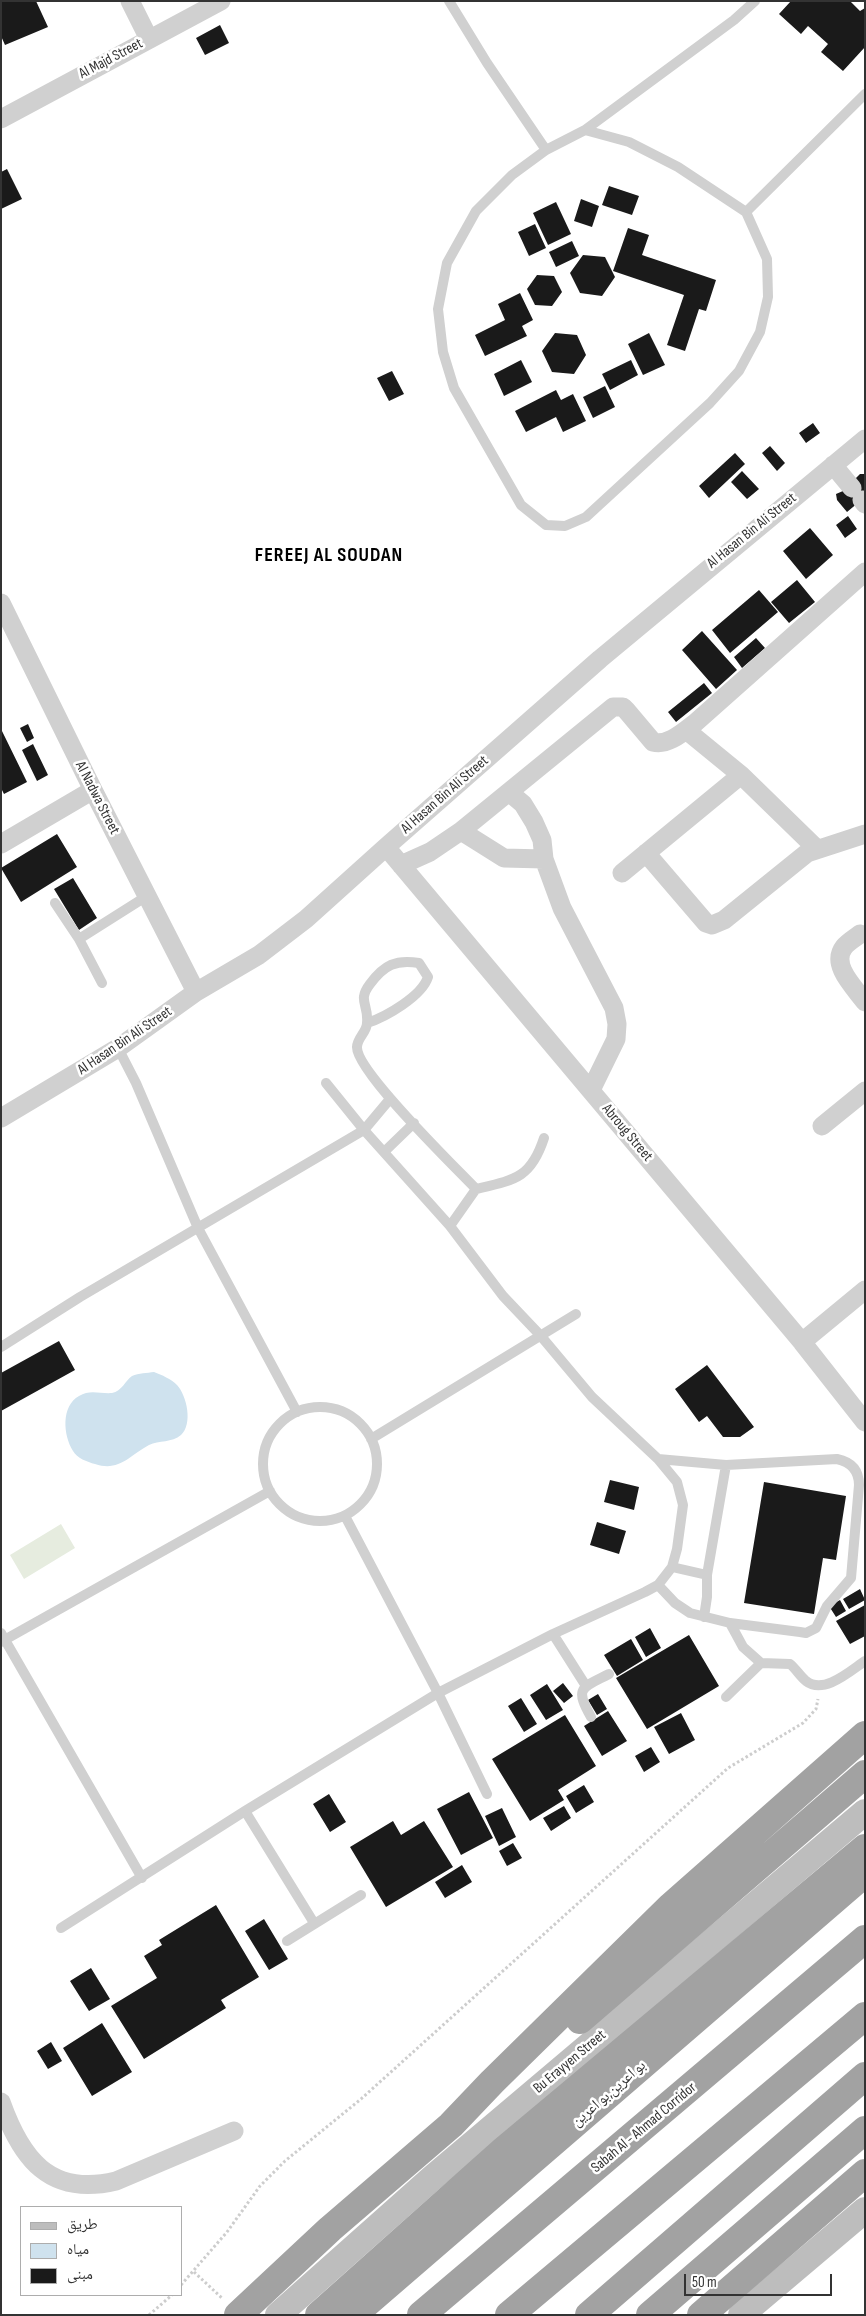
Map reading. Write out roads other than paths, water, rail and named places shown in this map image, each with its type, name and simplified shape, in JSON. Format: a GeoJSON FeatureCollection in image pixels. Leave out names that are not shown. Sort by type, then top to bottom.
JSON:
{"type":"FeatureCollection","features":[{"type":"Feature","properties":{"kind":"highway"},"geometry":{"type":"LineString","coordinates":[[238,2314],[330,2229],[451,2125],[670,1907],[865,1735]]}},
{"type":"Feature","properties":{"kind":"highway"},"geometry":{"type":"LineString","coordinates":[[468,2107],[481,2102],[496,2092],[865,1774]]}},
{"type":"Feature","properties":{"kind":"highway"},"geometry":{"type":"LineString","coordinates":[[319,2315],[504,2150],[865,1848]]}},
{"type":"Feature","properties":{"kind":"highway","name":"بو اعرين,بو اعرين"},"geometry":{"type":"LineString","coordinates":[[353,2315],[865,1873]]}},
{"type":"Feature","properties":{"kind":"highway","name":"Sabah Al - Ahmad Corridor"},"geometry":{"type":"LineString","coordinates":[[421,2315],[865,1939]]}},
{"type":"Feature","properties":{"kind":"highway"},"geometry":{"type":"LineString","coordinates":[[509,2315],[865,2016]]}},
{"type":"Feature","properties":{"kind":"highway"},"geometry":{"type":"LineString","coordinates":[[589,2315],[865,2076]]}},
{"type":"Feature","properties":{"kind":"highway"},"geometry":{"type":"LineString","coordinates":[[650,2315],[865,2130]]}},
{"type":"Feature","properties":{"kind":"highway"},"geometry":{"type":"LineString","coordinates":[[701,2315],[865,2173]]}},
{"type":"Feature","properties":{"kind":"main road","name":"Bu Erayyen Street"},"geometry":{"type":"LineString","coordinates":[[278,2315],[431,2180],[865,1812]]}},
{"type":"Feature","properties":{"kind":"main road"},"geometry":{"type":"LineString","coordinates":[[741,2315],[865,2210]]}},
{"type":"Feature","properties":{"kind":"street"},"geometry":{"type":"LineString","coordinates":[[130,1],[149,39]]}},
{"type":"Feature","properties":{"kind":"street","name":"Al Majd Street"},"geometry":{"type":"LineString","coordinates":[[1,119],[221,1]]}},
{"type":"Feature","properties":{"kind":"street","name":"Al Hasan Bin Ali Street"},"geometry":{"type":"LineString","coordinates":[[1,1118],[118,1048],[196,992],[260,955],[306,919],[663,605],[865,438]]}},
{"type":"Feature","properties":{"kind":"street"},"geometry":{"type":"LineString","coordinates":[[833,465],[860,497]]}},
{"type":"Feature","properties":{"kind":"street"},"geometry":{"type":"LineString","coordinates":[[402,865],[430,852],[461,831],[613,708],[622,707],[626,710],[653,742],[665,742],[686,730],[865,572]]}},
{"type":"Feature","properties":{"kind":"street","name":"Al Nadwa Street"},"geometry":{"type":"LineString","coordinates":[[1,603],[93,790],[196,992]]}},
{"type":"Feature","properties":{"kind":"street"},"geometry":{"type":"LineString","coordinates":[[686,730],[740,775],[817,849]]}},
{"type":"Feature","properties":{"kind":"street"},"geometry":{"type":"LineString","coordinates":[[622,873],[740,775]]}},
{"type":"Feature","properties":{"kind":"street"},"geometry":{"type":"LineString","coordinates":[[1,844],[93,790]]}},
{"type":"Feature","properties":{"kind":"street"},"geometry":{"type":"LineString","coordinates":[[510,793],[523,804],[534,822],[542,840],[544,858],[562,908],[614,1008],[617,1024],[616,1040],[590,1090]]}},
{"type":"Feature","properties":{"kind":"street"},"geometry":{"type":"LineString","coordinates":[[461,831],[504,858],[544,858]]}},
{"type":"Feature","properties":{"kind":"street"},"geometry":{"type":"LineString","coordinates":[[646,853],[706,923],[712,925],[724,920],[797,860],[817,849],[865,834]]}},
{"type":"Feature","properties":{"kind":"street","name":"Abroug Street"},"geometry":{"type":"LineString","coordinates":[[386,847],[802,1342],[865,1422]]}},
{"type":"Feature","properties":{"kind":"street"},"geometry":{"type":"LineString","coordinates":[[860,934],[844,946],[840,960],[844,974],[865,1002]]}},
{"type":"Feature","properties":{"kind":"street"},"geometry":{"type":"LineString","coordinates":[[822,1126],[865,1091]]}},
{"type":"Feature","properties":{"kind":"street"},"geometry":{"type":"LineString","coordinates":[[802,1342],[865,1290]]}},
{"type":"Feature","properties":{"kind":"street"},"geometry":{"type":"LineString","coordinates":[[1,2102],[14,2136],[30,2158],[51,2174],[76,2183],[103,2184],[116,2181],[234,2131]]}},
{"type":"Feature","properties":{"kind":"lane"},"geometry":{"type":"LineString","coordinates":[[450,1],[487,63],[546,150]]}},
{"type":"Feature","properties":{"kind":"lane"},"geometry":{"type":"LineString","coordinates":[[584,130],[629,142],[678,167],[746,212],[767,259],[768,297],[760,332],[738,371],[710,403],[586,517],[564,526],[546,525],[521,505],[454,388],[443,352],[438,309],[447,263],[476,211],[512,175],[546,150],[584,130],[734,20],[755,1]]}},
{"type":"Feature","properties":{"kind":"lane"},"geometry":{"type":"LineString","coordinates":[[746,212],[865,94]]}},
{"type":"Feature","properties":{"kind":"lane"},"geometry":{"type":"LineString","coordinates":[[79,939],[147,896]]}},
{"type":"Feature","properties":{"kind":"lane"},"geometry":{"type":"LineString","coordinates":[[55,903],[79,939],[102,983]]}},
{"type":"Feature","properties":{"kind":"lane"},"geometry":{"type":"LineString","coordinates":[[368,1023],[381,1019],[424,986],[428,977],[419,963],[404,960],[390,964],[376,975],[363,995],[368,1023],[357,1047],[359,1058],[390,1099],[476,1189]]}},
{"type":"Feature","properties":{"kind":"lane"},"geometry":{"type":"LineString","coordinates":[[118,1048],[136,1083],[198,1228],[297,1412]]}},
{"type":"Feature","properties":{"kind":"lane"},"geometry":{"type":"LineString","coordinates":[[61,1928],[245,1811],[438,1693],[553,1634],[658,1585],[672,1568],[677,1550],[682,1505],[677,1482],[658,1458],[592,1397],[540,1335],[503,1296],[450,1226],[364,1130],[326,1083]]}},
{"type":"Feature","properties":{"kind":"lane"},"geometry":{"type":"LineString","coordinates":[[1,1347],[80,1297],[364,1130],[390,1099]]}},
{"type":"Feature","properties":{"kind":"lane"},"geometry":{"type":"LineString","coordinates":[[384,1152],[414,1123]]}},
{"type":"Feature","properties":{"kind":"lane"},"geometry":{"type":"LineString","coordinates":[[450,1226],[476,1189],[501,1184],[521,1176],[537,1159],[544,1138]]}},
{"type":"Feature","properties":{"kind":"lane"},"geometry":{"type":"LineString","coordinates":[[371,1439],[576,1314]]}},
{"type":"Feature","properties":{"kind":"lane"},"geometry":{"type":"LineString","coordinates":[[318,1407],[339,1411],[358,1422],[371,1439],[376,1456],[376,1474],[370,1491],[360,1505],[345,1516],[328,1521],[310,1521],[294,1515],[280,1505],[270,1491],[264,1473],[264,1454],[270,1436],[282,1422],[297,1412],[318,1407]]}},
{"type":"Feature","properties":{"kind":"lane"},"geometry":{"type":"LineString","coordinates":[[658,1458],[726,1465],[844,1460],[856,1470],[859,1485],[851,1578],[827,1606],[816,1628],[806,1633],[730,1623],[690,1613],[675,1604],[658,1585]]}},
{"type":"Feature","properties":{"kind":"lane"},"geometry":{"type":"LineString","coordinates":[[704,1617],[708,1597],[707,1575],[726,1465]]}},
{"type":"Feature","properties":{"kind":"lane"},"geometry":{"type":"LineString","coordinates":[[142,1878],[3,1638],[270,1491]]}},
{"type":"Feature","properties":{"kind":"lane"},"geometry":{"type":"LineString","coordinates":[[345,1516],[438,1693],[487,1794]]}},
{"type":"Feature","properties":{"kind":"lane"},"geometry":{"type":"LineString","coordinates":[[672,1568],[707,1575]]}},
{"type":"Feature","properties":{"kind":"lane"},"geometry":{"type":"LineString","coordinates":[[730,1623],[743,1647],[762,1663],[790,1664],[806,1681],[819,1686],[831,1683],[865,1661]]}},
{"type":"Feature","properties":{"kind":"lane"},"geometry":{"type":"LineString","coordinates":[[553,1634],[586,1686]]}},
{"type":"Feature","properties":{"kind":"lane"},"geometry":{"type":"LineString","coordinates":[[726,1697],[762,1663]]}},
{"type":"Feature","properties":{"kind":"lane"},"geometry":{"type":"LineString","coordinates":[[591,1717],[582,1699],[583,1690],[586,1686],[609,1674]]}},
{"type":"Feature","properties":{"kind":"lane"},"geometry":{"type":"LineString","coordinates":[[245,1811],[314,1924]]}},
{"type":"Feature","properties":{"kind":"lane"},"geometry":{"type":"LineString","coordinates":[[286,1941],[361,1895]]}},
{"type":"Feature","properties":{"kind":"water"},"geometry":{"type":"Polygon","coordinates":[[[154,1372],[175,1383],[184,1396],[188,1417],[185,1430],[181,1435],[174,1439],[149,1445],[124,1462],[111,1466],[92,1463],[77,1456],[67,1437],[66,1429],[67,1414],[73,1401],[87,1393],[115,1392],[132,1376],[154,1372]]]}},
{"type":"Feature","properties":{"kind":"district","name":"FEREEJ AL SOUDAN"},"geometry":{"type":"Point","coordinates":[329,556]}}]}
